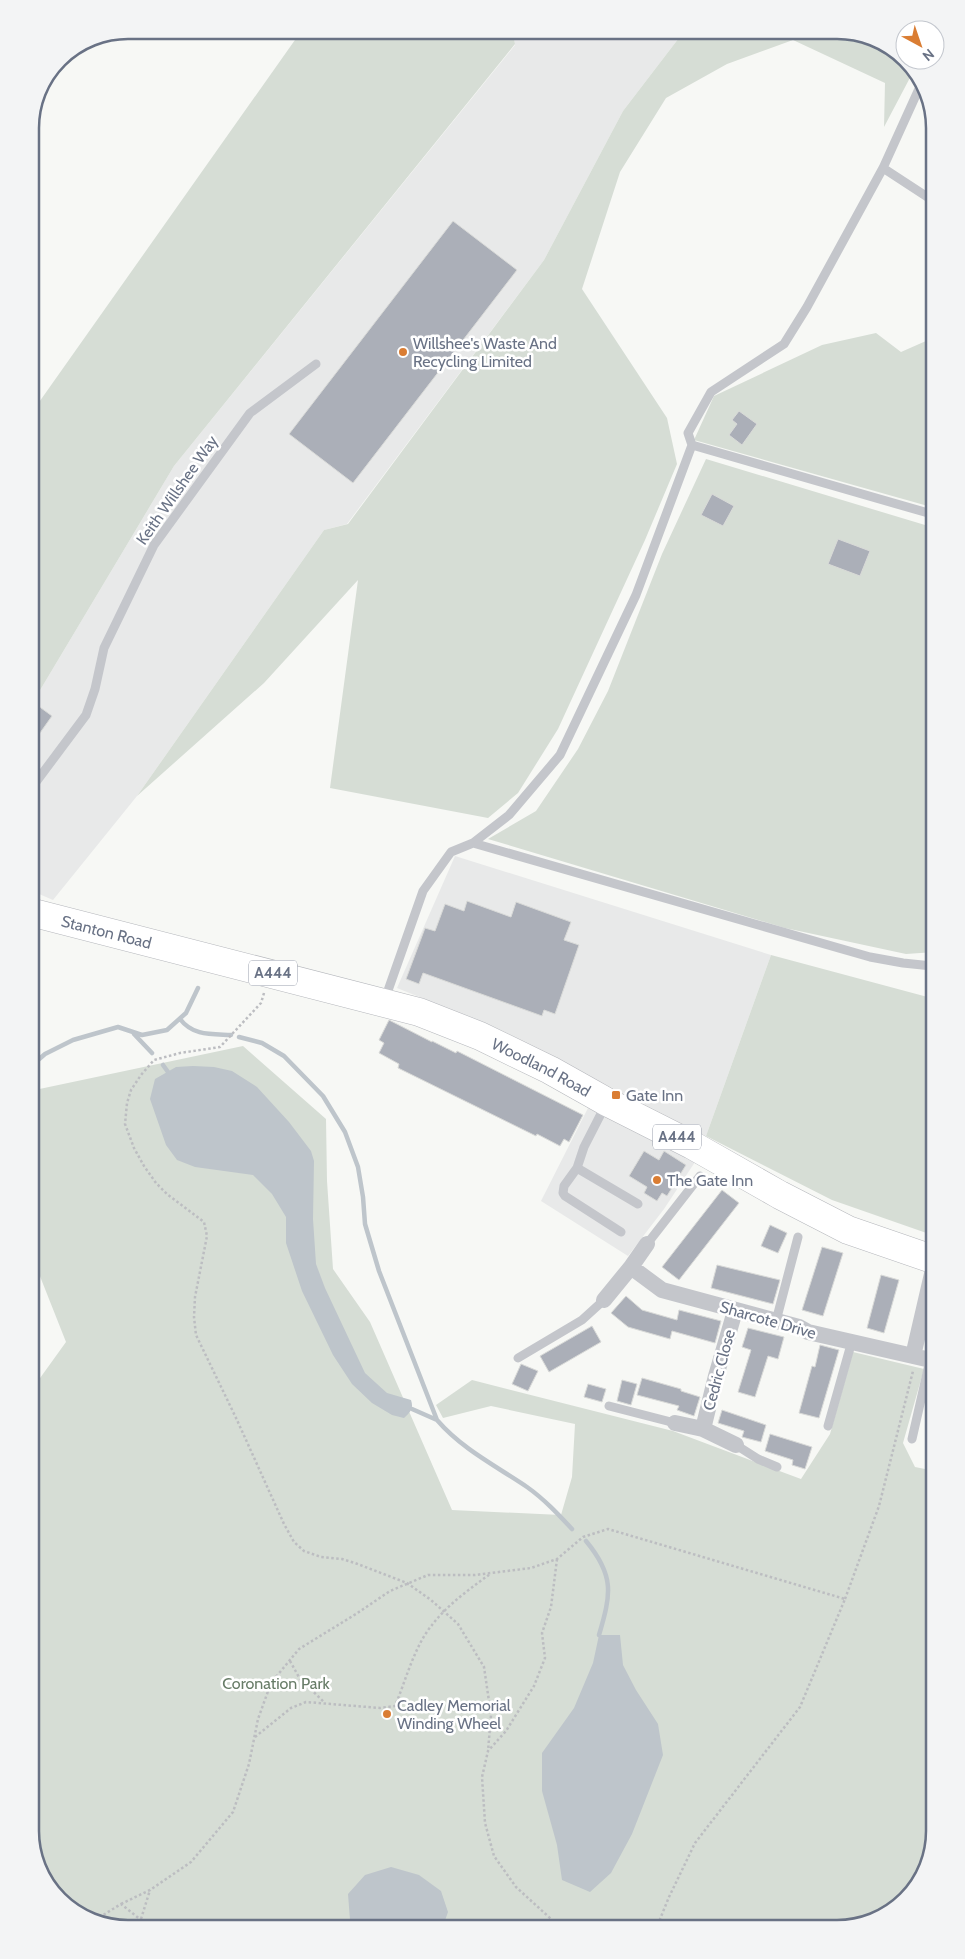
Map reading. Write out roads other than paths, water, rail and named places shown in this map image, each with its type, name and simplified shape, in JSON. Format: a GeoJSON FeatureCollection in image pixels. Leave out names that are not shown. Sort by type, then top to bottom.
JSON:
{"type":"FeatureCollection","features":[{"type":"Feature","properties":{"kind":"highway","name":"Stanton Road"},"geometry":{"type":"LineString","coordinates":[[39,914],[183,950]]}},
{"type":"Feature","properties":{"kind":"highway","name":"Woodland Road"},"geometry":{"type":"LineString","coordinates":[[183,950],[419,1012],[480,1036],[550,1070],[848,1230],[926,1258]]}},
{"type":"Feature","properties":{"kind":"street"},"geometry":{"type":"LineString","coordinates":[[604,1300],[647,1244]]}},
{"type":"Feature","properties":{"kind":"street","name":"Sharcote Drive"},"geometry":{"type":"LineString","coordinates":[[630,1267],[662,1290],[799,1327],[808,1332],[926,1359]]}},
{"type":"Feature","properties":{"kind":"street","name":"Cedric Close"},"geometry":{"type":"LineString","coordinates":[[703,1429],[735,1310]]}},
{"type":"Feature","properties":{"kind":"street","name":"Cedric Close"},"geometry":{"type":"LineString","coordinates":[[676,1423],[703,1429],[736,1445]]}},
{"type":"Feature","properties":{"kind":"lane"},"geometry":{"type":"LineString","coordinates":[[384,1002],[423,891],[451,852],[473,843],[509,815],[560,755],[636,595],[692,445],[688,433],[711,392],[784,344],[807,307],[883,168],[918,91]]}},
{"type":"Feature","properties":{"kind":"lane"},"geometry":{"type":"LineString","coordinates":[[883,168],[926,196]]}},
{"type":"Feature","properties":{"kind":"lane","name":"Keith Willshee Way"},"geometry":{"type":"LineString","coordinates":[[39,778],[86,715],[95,689],[104,648],[154,545],[250,413],[316,364]]}},
{"type":"Feature","properties":{"kind":"lane"},"geometry":{"type":"LineString","coordinates":[[692,445],[926,512]]}},
{"type":"Feature","properties":{"kind":"lane"},"geometry":{"type":"LineString","coordinates":[[473,843],[870,957],[926,965]]}},
{"type":"Feature","properties":{"kind":"lane"},"geometry":{"type":"LineString","coordinates":[[607,1102],[584,1147],[577,1168],[564,1186],[563,1192],[565,1196],[621,1232]]}},
{"type":"Feature","properties":{"kind":"lane"},"geometry":{"type":"LineString","coordinates":[[577,1168],[638,1204]]}},
{"type":"Feature","properties":{"kind":"lane"},"geometry":{"type":"LineString","coordinates":[[647,1244],[700,1176]]}},
{"type":"Feature","properties":{"kind":"lane"},"geometry":{"type":"LineString","coordinates":[[776,1321],[798,1237]]}},
{"type":"Feature","properties":{"kind":"lane"},"geometry":{"type":"LineString","coordinates":[[518,1358],[582,1320],[604,1300]]}},
{"type":"Feature","properties":{"kind":"lane"},"geometry":{"type":"LineString","coordinates":[[828,1426],[852,1341]]}},
{"type":"Feature","properties":{"kind":"lane"},"geometry":{"type":"LineString","coordinates":[[912,1439],[926,1359]]}},
{"type":"Feature","properties":{"kind":"lane"},"geometry":{"type":"LineString","coordinates":[[608,1406],[676,1423]]}},
{"type":"Feature","properties":{"kind":"lane"},"geometry":{"type":"LineString","coordinates":[[736,1445],[758,1459],[777,1467]]}},
{"type":"Feature","properties":{"kind":"waterway"},"geometry":{"type":"LineString","coordinates":[[39,1059],[45,1054],[73,1040],[118,1027],[142,1035],[167,1030],[186,1013],[198,988]]}},
{"type":"Feature","properties":{"kind":"waterway"},"geometry":{"type":"LineString","coordinates":[[180,1019],[191,1029],[203,1033],[231,1035]]}},
{"type":"Feature","properties":{"kind":"waterway"},"geometry":{"type":"LineString","coordinates":[[134,1034],[152,1053]]}},
{"type":"Feature","properties":{"kind":"waterway"},"geometry":{"type":"LineString","coordinates":[[239,1037],[262,1043],[284,1056],[323,1096],[345,1132],[358,1167],[365,1224],[379,1271],[437,1420],[457,1440],[527,1487],[551,1507],[572,1529]]}},
{"type":"Feature","properties":{"kind":"waterway"},"geometry":{"type":"LineString","coordinates":[[163,1065],[168,1072]]}},
{"type":"Feature","properties":{"kind":"waterway"},"geometry":{"type":"LineString","coordinates":[[412,1409],[437,1420]]}},
{"type":"Feature","properties":{"kind":"waterway"},"geometry":{"type":"LineString","coordinates":[[586,1541],[602,1565],[608,1586],[606,1608],[599,1635]]}},
{"type":"Feature","properties":{"kind":"place","name":"Willshee's Waste And Recycling Limited"},"geometry":{"type":"Point","coordinates":[403,352]}},
{"type":"Feature","properties":{"kind":"place","name":"Gate Inn"},"geometry":{"type":"Point","coordinates":[616,1095]}},
{"type":"Feature","properties":{"kind":"place","name":"The Gate Inn"},"geometry":{"type":"Point","coordinates":[657,1180]}},
{"type":"Feature","properties":{"kind":"place","name":"Cadley Memorial Winding Wheel"},"geometry":{"type":"Point","coordinates":[387,1714]}},
{"type":"Feature","properties":{"kind":"park label","name":"Coronation Park"},"geometry":{"type":"Point","coordinates":[276,1683]}}]}
